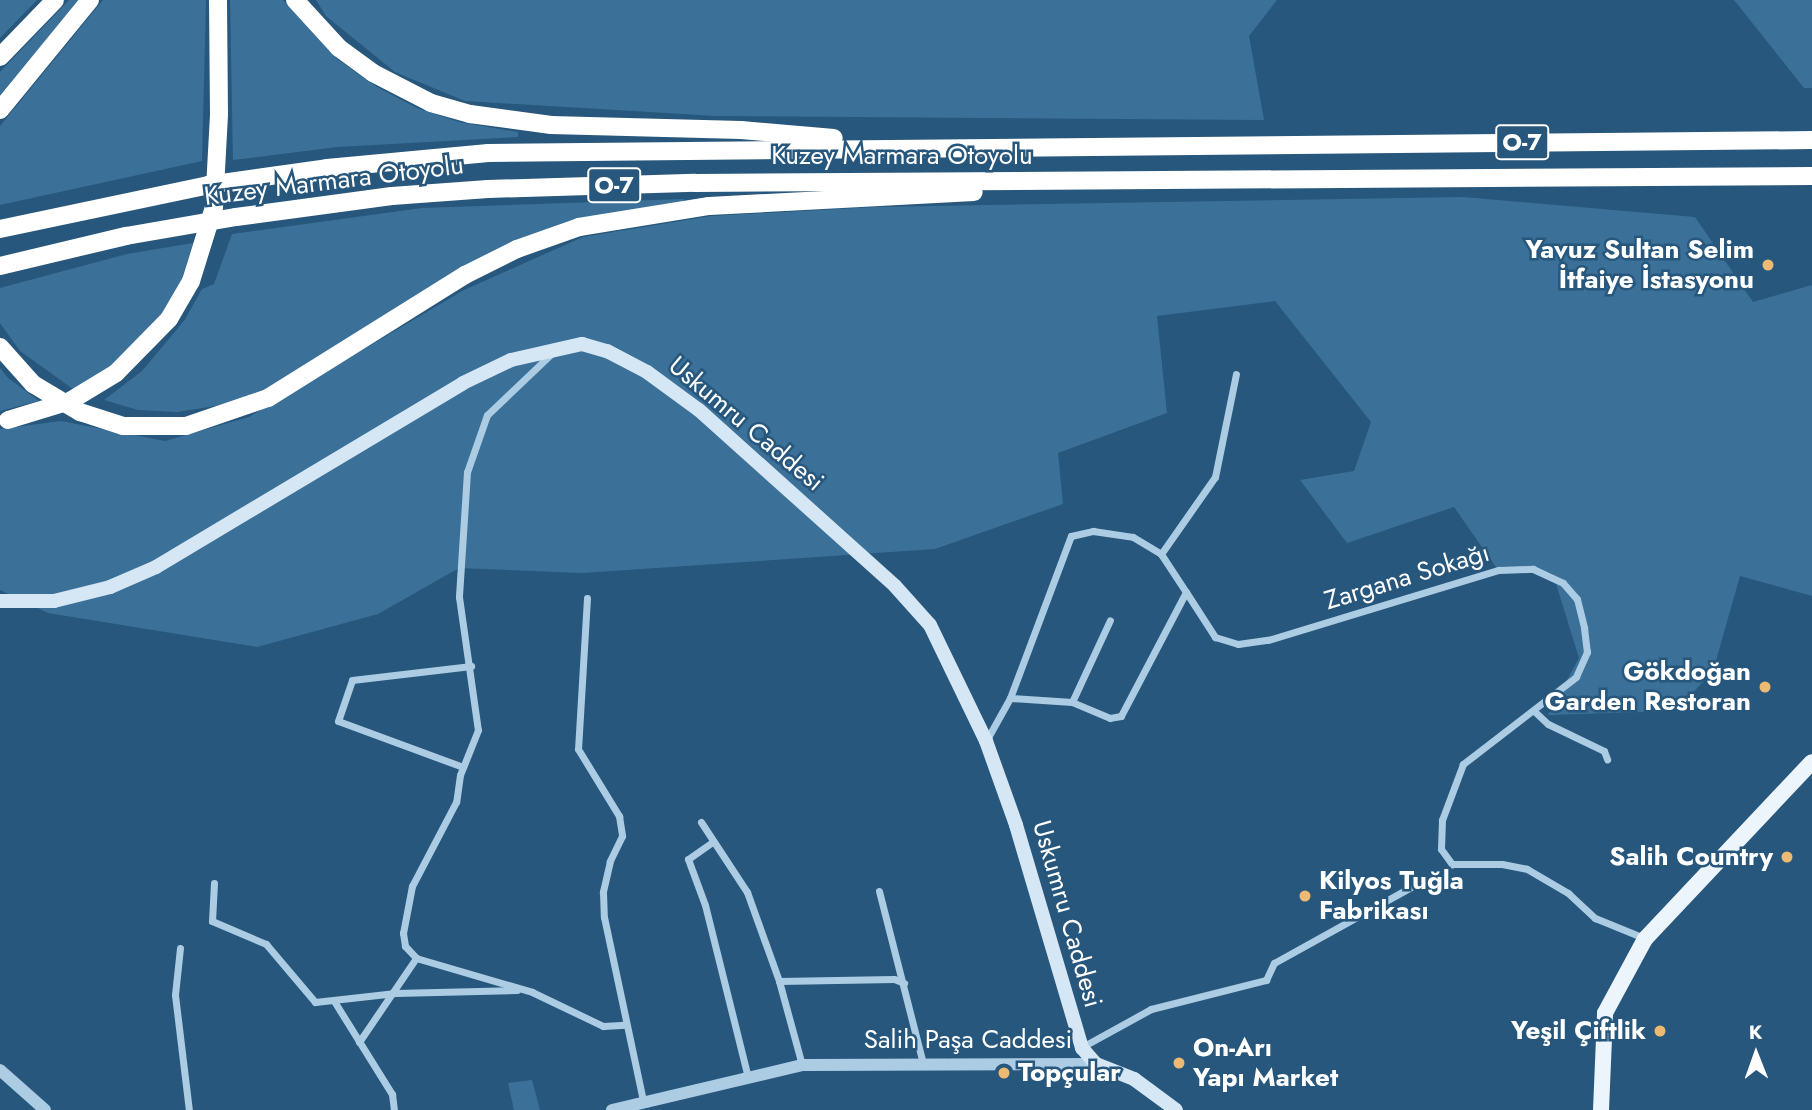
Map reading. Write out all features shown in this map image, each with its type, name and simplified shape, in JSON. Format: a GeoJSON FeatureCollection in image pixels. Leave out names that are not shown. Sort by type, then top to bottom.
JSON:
{"type":"FeatureCollection","features":[{"type":"Feature","properties":{"kind":"highway"},"geometry":{"type":"LineString","coordinates":[[0,57],[55,0]]}},
{"type":"Feature","properties":{"kind":"highway"},"geometry":{"type":"LineString","coordinates":[[0,110],[90,0]]}},
{"type":"Feature","properties":{"kind":"highway"},"geometry":{"type":"LineString","coordinates":[[4,421],[70,401],[116,373],[169,319],[191,281],[214,207],[219,114],[218,0]]}},
{"type":"Feature","properties":{"kind":"highway"},"geometry":{"type":"LineString","coordinates":[[295,0],[339,48],[373,73],[431,103],[470,114],[551,125],[801,133],[882,146]]}},
{"type":"Feature","properties":{"kind":"highway","name":"Kuzey Marmara Otoyolu"},"geometry":{"type":"LineString","coordinates":[[0,229],[208,185],[418,158],[563,150],[1812,140]]}},
{"type":"Feature","properties":{"kind":"highway","name":"Kuzey Marmara Otoyolu"},"geometry":{"type":"LineString","coordinates":[[0,266],[126,236],[392,196],[695,183],[1812,176]]}},
{"type":"Feature","properties":{"kind":"highway"},"geometry":{"type":"LineString","coordinates":[[0,347],[33,384],[80,412],[123,426],[186,426],[268,398],[465,275],[517,249],[579,227],[674,209],[846,196],[957,194],[1047,182]]}},
{"type":"Feature","properties":{"kind":"main road","name":"Uskumru Caddesi"},"geometry":{"type":"LineString","coordinates":[[0,601],[54,601],[110,586],[156,568],[463,383],[511,360],[558,347],[582,344],[647,372],[699,410],[895,586],[930,625],[986,741],[1030,870],[1082,1048],[1096,1064]]}},
{"type":"Feature","properties":{"kind":"main road"},"geometry":{"type":"LineString","coordinates":[[1601,1110],[1605,1013],[1645,939],[1812,762]]}},
{"type":"Feature","properties":{"kind":"main road","name":"Salih Paşa Caddesi"},"geometry":{"type":"LineString","coordinates":[[1096,1064],[1151,1088],[1176,1110]]}},
{"type":"Feature","properties":{"kind":"street"},"geometry":{"type":"LineString","coordinates":[[558,347],[486,415],[467,472],[459,597],[471,666],[478,730],[463,767],[456,802],[412,886],[403,933],[405,946],[416,958],[525,990],[603,1026],[625,1025]]}},
{"type":"Feature","properties":{"kind":"street"},"geometry":{"type":"LineString","coordinates":[[986,741],[1010,698],[1071,536],[1093,531],[1133,537],[1161,554],[1215,477],[1236,374]]}},
{"type":"Feature","properties":{"kind":"street","name":"Zargana Sokağı"},"geometry":{"type":"LineString","coordinates":[[1161,554],[1215,637],[1238,644],[1269,640],[1499,570],[1533,569],[1563,583],[1577,599],[1587,652],[1576,677],[1463,764],[1442,820],[1441,849],[1452,864],[1502,863],[1527,869],[1568,893],[1595,918],[1645,939]]}},
{"type":"Feature","properties":{"kind":"street"},"geometry":{"type":"LineString","coordinates":[[1010,698],[1072,702],[1110,718],[1121,716],[1186,592]]}},
{"type":"Feature","properties":{"kind":"street"},"geometry":{"type":"LineString","coordinates":[[587,598],[578,749],[619,816],[622,836],[610,861],[603,892],[625,1025],[643,1101]]}},
{"type":"Feature","properties":{"kind":"street"},"geometry":{"type":"LineString","coordinates":[[1072,702],[1110,620]]}},
{"type":"Feature","properties":{"kind":"street"},"geometry":{"type":"LineString","coordinates":[[463,767],[338,722],[352,680],[471,666]]}},
{"type":"Feature","properties":{"kind":"street"},"geometry":{"type":"LineString","coordinates":[[1534,711],[1548,724],[1604,751],[1607,759]]}},
{"type":"Feature","properties":{"kind":"street"},"geometry":{"type":"LineString","coordinates":[[701,822],[711,843],[747,892],[779,981],[802,1065]]}},
{"type":"Feature","properties":{"kind":"street"},"geometry":{"type":"LineString","coordinates":[[711,843],[688,859],[705,905],[748,1077]]}},
{"type":"Feature","properties":{"kind":"street"},"geometry":{"type":"LineString","coordinates":[[214,883],[212,921],[267,944],[314,1002],[395,993],[525,990]]}},
{"type":"Feature","properties":{"kind":"street"},"geometry":{"type":"LineString","coordinates":[[1082,1048],[1151,1009],[1266,980],[1274,963],[1411,887]]}},
{"type":"Feature","properties":{"kind":"street"},"geometry":{"type":"LineString","coordinates":[[879,891],[923,1064]]}},
{"type":"Feature","properties":{"kind":"street"},"geometry":{"type":"LineString","coordinates":[[180,948],[175,995],[189,1110]]}},
{"type":"Feature","properties":{"kind":"street"},"geometry":{"type":"LineString","coordinates":[[359,1042],[395,993],[416,958]]}},
{"type":"Feature","properties":{"kind":"street"},"geometry":{"type":"LineString","coordinates":[[779,981],[894,979],[904,983]]}},
{"type":"Feature","properties":{"kind":"street"},"geometry":{"type":"LineString","coordinates":[[334,1001],[392,1094],[394,1110]]}},
{"type":"Feature","properties":{"kind":"street","name":"Salih Paşa Caddesi"},"geometry":{"type":"LineString","coordinates":[[612,1110],[802,1065],[1096,1064]]}},
{"type":"Feature","properties":{"kind":"street"},"geometry":{"type":"LineString","coordinates":[[0,1070],[45,1110]]}},
{"type":"Feature","properties":{"kind":"shaded area"},"geometry":{"type":"Polygon","coordinates":[[[0,0],[37,0],[0,38],[0,0]]]}},
{"type":"Feature","properties":{"kind":"shaded area"},"geometry":{"type":"Polygon","coordinates":[[[69,0],[79,0],[0,95],[0,72],[69,0]]]}},
{"type":"Feature","properties":{"kind":"shaded area"},"geometry":{"type":"Polygon","coordinates":[[[103,0],[206,0],[202,161],[0,205],[0,126],[103,0]]]}},
{"type":"Feature","properties":{"kind":"shaded area"},"geometry":{"type":"Polygon","coordinates":[[[230,0],[283,0],[337,59],[377,87],[417,108],[459,122],[518,132],[518,137],[337,147],[233,160],[230,0]]]}},
{"type":"Feature","properties":{"kind":"shaded area"},"geometry":{"type":"Polygon","coordinates":[[[316,0],[1277,0],[1249,36],[1264,120],[716,116],[465,101],[395,72],[326,16],[316,0]]]}},
{"type":"Feature","properties":{"kind":"shaded area"},"geometry":{"type":"Polygon","coordinates":[[[1734,0],[1812,0],[1812,88],[1804,88],[1734,0]]]}},
{"type":"Feature","properties":{"kind":"shaded area"},"geometry":{"type":"Polygon","coordinates":[[[1463,197],[1695,217],[1753,302],[1812,285],[1812,596],[1740,576],[1713,671],[1676,711],[1548,715],[1579,658],[1553,574],[1498,570],[1454,507],[1347,543],[1300,480],[1354,471],[1371,422],[1275,301],[1157,316],[1167,413],[1058,453],[1063,504],[935,549],[582,573],[459,568],[378,614],[257,647],[48,613],[0,590],[0,429],[61,421],[165,441],[249,417],[464,290],[583,237],[711,216],[875,207],[1463,197]]]}},
{"type":"Feature","properties":{"kind":"shaded area"},"geometry":{"type":"Polygon","coordinates":[[[684,199],[684,204],[636,209],[522,238],[429,287],[270,387],[222,405],[177,412],[138,410],[104,400],[142,371],[184,321],[202,289],[214,284],[232,234],[422,208],[684,199]]]}},
{"type":"Feature","properties":{"kind":"shaded area"},"geometry":{"type":"Polygon","coordinates":[[[193,243],[181,281],[160,317],[113,366],[73,389],[20,351],[0,323],[0,288],[127,254],[193,243]]]}},
{"type":"Feature","properties":{"kind":"shaded area"},"geometry":{"type":"Polygon","coordinates":[[[0,368],[8,378],[39,401],[0,411],[0,368]]]}},
{"type":"Feature","properties":{"kind":"shaded area"},"geometry":{"type":"Polygon","coordinates":[[[532,1080],[540,1110],[514,1110],[508,1083],[532,1080]]]}},
{"type":"Feature","properties":{"kind":"place","name":"Yavuz Sultan Selim İtfaiye İstasyonu"},"geometry":{"type":"Point","coordinates":[1768,265]}},
{"type":"Feature","properties":{"kind":"place","name":"Gökdoğan Garden Restoran"},"geometry":{"type":"Point","coordinates":[1765,687]}},
{"type":"Feature","properties":{"kind":"place","name":"Salih Country"},"geometry":{"type":"Point","coordinates":[1787,857]}},
{"type":"Feature","properties":{"kind":"place","name":"Kilyos Tuğla Fabrikası"},"geometry":{"type":"Point","coordinates":[1305,896]}},
{"type":"Feature","properties":{"kind":"place","name":"Yeşil Çiftlik"},"geometry":{"type":"Point","coordinates":[1660,1031]}},
{"type":"Feature","properties":{"kind":"place","name":"On-Arı Yapı Market"},"geometry":{"type":"Point","coordinates":[1179,1063]}},
{"type":"Feature","properties":{"kind":"place","name":"Topçular"},"geometry":{"type":"Point","coordinates":[1004,1073]}}]}
